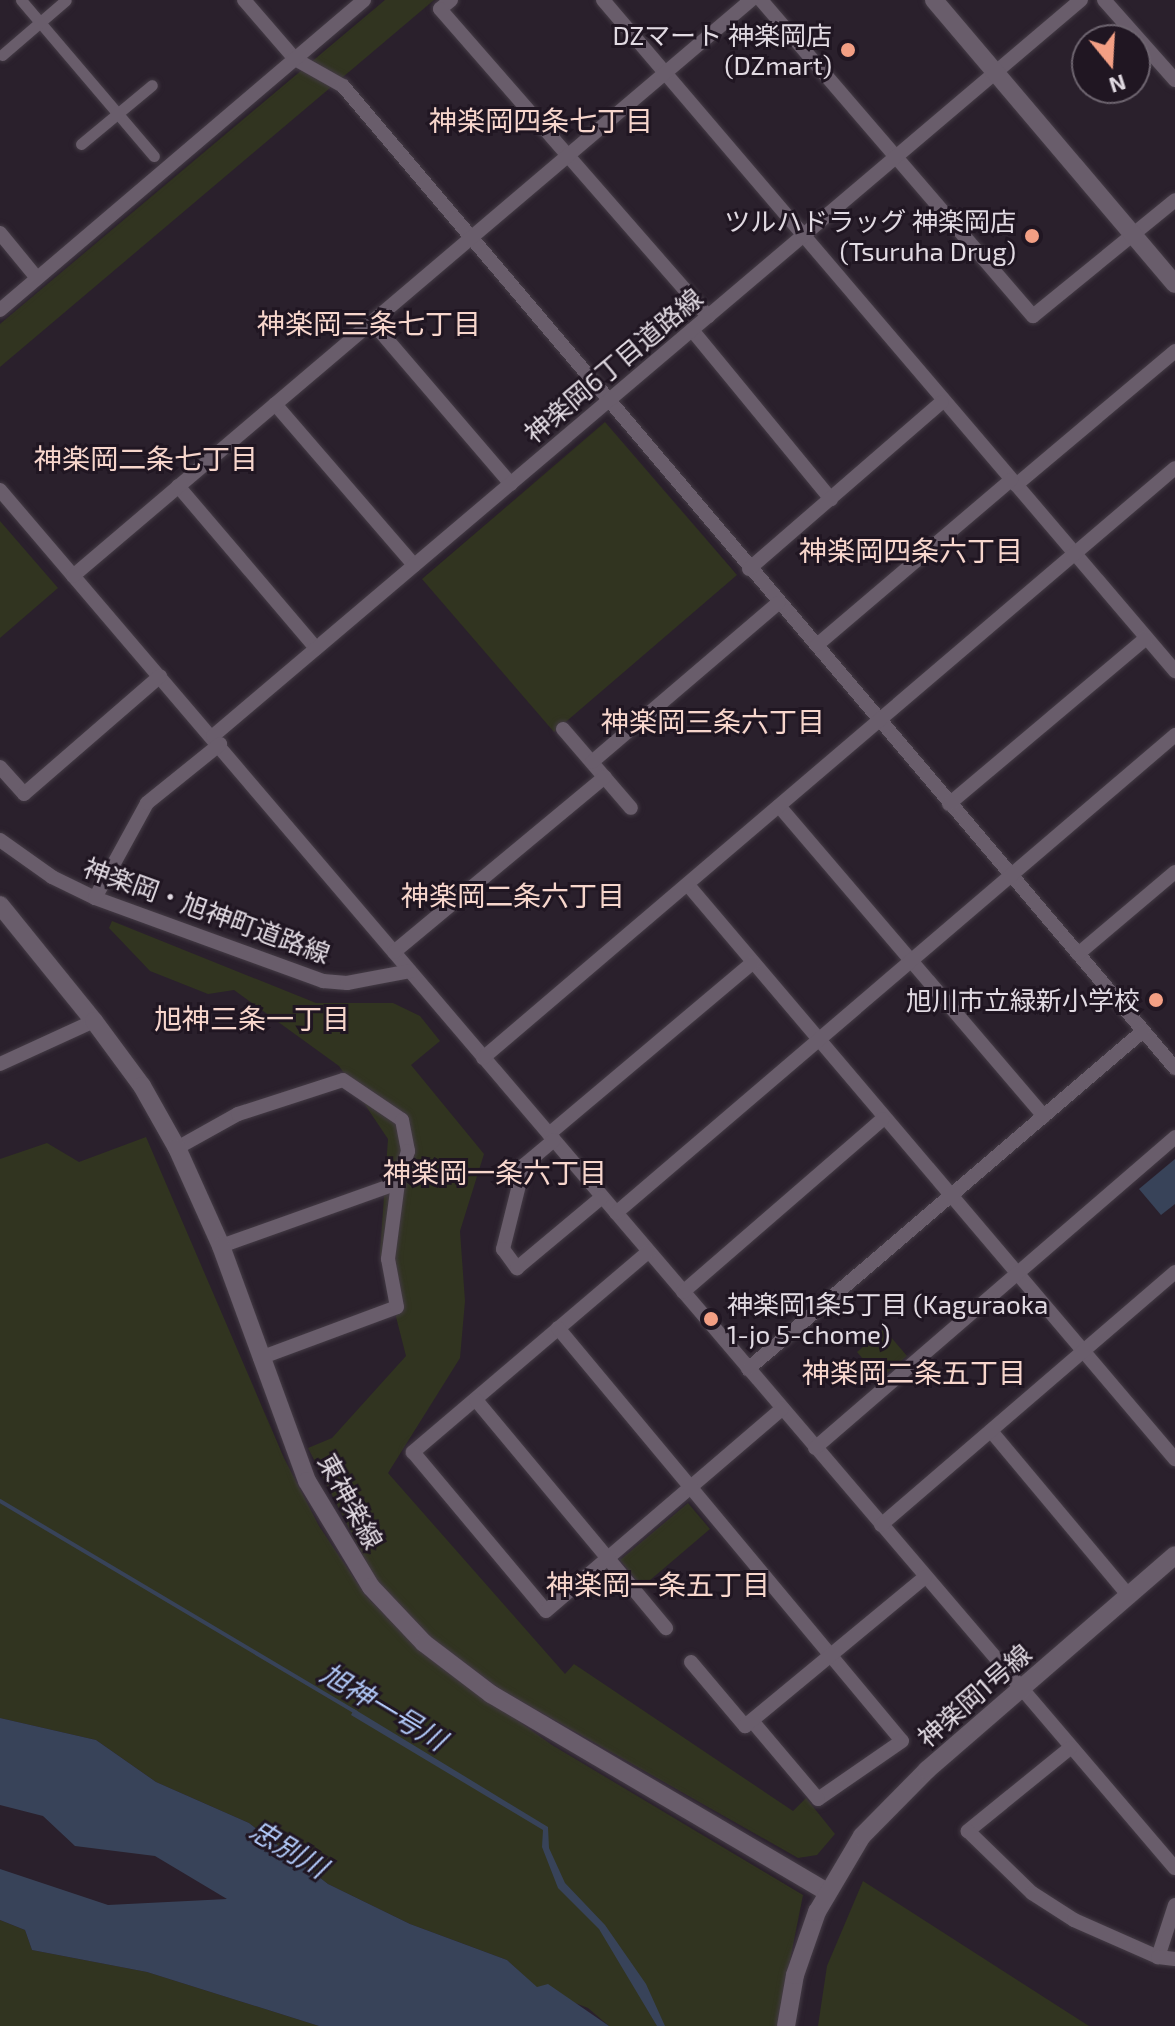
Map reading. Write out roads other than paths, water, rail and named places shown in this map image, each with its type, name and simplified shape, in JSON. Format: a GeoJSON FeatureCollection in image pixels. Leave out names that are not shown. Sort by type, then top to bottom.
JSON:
{"type":"FeatureCollection","features":[{"type":"Feature","properties":{"kind":"street"},"geometry":{"type":"LineString","coordinates":[[21,0],[154,156]]}},
{"type":"Feature","properties":{"kind":"street"},"geometry":{"type":"LineString","coordinates":[[2,55],[66,0]]}},
{"type":"Feature","properties":{"kind":"street"},"geometry":{"type":"LineString","coordinates":[[244,0],[295,59],[343,86],[470,240],[1175,1068]]}},
{"type":"Feature","properties":{"kind":"street"},"geometry":{"type":"LineString","coordinates":[[0,310],[364,0]]}},
{"type":"Feature","properties":{"kind":"street"},"geometry":{"type":"LineString","coordinates":[[451,0],[440,9],[566,158],[708,316]]}},
{"type":"Feature","properties":{"kind":"street"},"geometry":{"type":"LineString","coordinates":[[603,0],[805,235],[942,402],[1175,671]]}},
{"type":"Feature","properties":{"kind":"street"},"geometry":{"type":"LineString","coordinates":[[73,576],[751,0]]}},
{"type":"Feature","properties":{"kind":"street"},"geometry":{"type":"LineString","coordinates":[[761,0],[1033,316],[1175,200]]}},
{"type":"Feature","properties":{"kind":"street"},"geometry":{"type":"LineString","coordinates":[[934,0],[1175,284]]}},
{"type":"Feature","properties":{"kind":"street","name":"神楽岡6丁目道路線"},"geometry":{"type":"LineString","coordinates":[[95,898],[147,803],[316,648],[996,73],[1064,5],[1081,0]]}},
{"type":"Feature","properties":{"kind":"street"},"geometry":{"type":"LineString","coordinates":[[1104,0],[1175,80]]}},
{"type":"Feature","properties":{"kind":"street"},"geometry":{"type":"LineString","coordinates":[[81,144],[152,85]]}},
{"type":"Feature","properties":{"kind":"street"},"geometry":{"type":"LineString","coordinates":[[0,233],[37,278]]}},
{"type":"Feature","properties":{"kind":"street"},"geometry":{"type":"LineString","coordinates":[[373,323],[511,484]]}},
{"type":"Feature","properties":{"kind":"street"},"geometry":{"type":"LineString","coordinates":[[692,330],[831,499]]}},
{"type":"Feature","properties":{"kind":"street"},"geometry":{"type":"LineString","coordinates":[[817,645],[1175,351]]}},
{"type":"Feature","properties":{"kind":"street"},"geometry":{"type":"LineString","coordinates":[[749,569],[942,402]]}},
{"type":"Feature","properties":{"kind":"street"},"geometry":{"type":"LineString","coordinates":[[275,404],[414,565]]}},
{"type":"Feature","properties":{"kind":"street"},"geometry":{"type":"LineString","coordinates":[[483,1058],[1075,553],[1173,474]]}},
{"type":"Feature","properties":{"kind":"street"},"geometry":{"type":"LineString","coordinates":[[178,486],[316,648]]}},
{"type":"Feature","properties":{"kind":"street"},"geometry":{"type":"LineString","coordinates":[[0,490],[1175,1868]]}},
{"type":"Feature","properties":{"kind":"street"},"geometry":{"type":"LineString","coordinates":[[592,762],[778,603]]}},
{"type":"Feature","properties":{"kind":"street"},"geometry":{"type":"LineString","coordinates":[[949,804],[1146,638]]}},
{"type":"Feature","properties":{"kind":"street"},"geometry":{"type":"LineString","coordinates":[[0,767],[24,794],[160,676]]}},
{"type":"Feature","properties":{"kind":"street"},"geometry":{"type":"LineString","coordinates":[[563,729],[631,808]]}},
{"type":"Feature","properties":{"kind":"street"},"geometry":{"type":"LineString","coordinates":[[616,1213],[1175,735]]}},
{"type":"Feature","properties":{"kind":"street"},"geometry":{"type":"LineString","coordinates":[[394,952],[605,777]]}},
{"type":"Feature","properties":{"kind":"street"},"geometry":{"type":"LineString","coordinates":[[779,806],[1044,1116]]}},
{"type":"Feature","properties":{"kind":"street","name":"神楽岡・旭神町道路線"},"geometry":{"type":"LineString","coordinates":[[0,840],[52,877],[95,898],[323,981],[347,983],[410,971]]}},
{"type":"Feature","properties":{"kind":"street"},"geometry":{"type":"LineString","coordinates":[[1078,954],[1175,872]]}},
{"type":"Feature","properties":{"kind":"street"},"geometry":{"type":"LineString","coordinates":[[688,885],[883,1119],[1175,1459]]}},
{"type":"Feature","properties":{"kind":"street","name":"東神楽線"},"geometry":{"type":"LineString","coordinates":[[0,905],[142,1086],[177,1148],[221,1246],[287,1435],[329,1522],[371,1587],[424,1643],[491,1694],[826,1891]]}},
{"type":"Feature","properties":{"kind":"street"},"geometry":{"type":"LineString","coordinates":[[602,1197],[517,1268],[503,1249],[524,1165],[551,1137],[752,963]]}},
{"type":"Feature","properties":{"kind":"street"},"geometry":{"type":"LineString","coordinates":[[0,1064],[94,1021]]}},
{"type":"Feature","properties":{"kind":"street"},"geometry":{"type":"LineString","coordinates":[[748,1369],[1143,1031]]}},
{"type":"Feature","properties":{"kind":"street"},"geometry":{"type":"LineString","coordinates":[[177,1148],[238,1114],[343,1080],[402,1120],[408,1151],[398,1183],[388,1259],[397,1307],[260,1358]]}},
{"type":"Feature","properties":{"kind":"street"},"geometry":{"type":"LineString","coordinates":[[683,1292],[883,1119]]}},
{"type":"Feature","properties":{"kind":"street"},"geometry":{"type":"LineString","coordinates":[[815,1448],[1175,1137]]}},
{"type":"Feature","properties":{"kind":"street"},"geometry":{"type":"LineString","coordinates":[[221,1246],[398,1183]]}},
{"type":"Feature","properties":{"kind":"street"},"geometry":{"type":"LineString","coordinates":[[648,1252],[413,1452],[546,1611],[782,1409]]}},
{"type":"Feature","properties":{"kind":"street"},"geometry":{"type":"LineString","coordinates":[[881,1525],[1175,1272]]}},
{"type":"Feature","properties":{"kind":"street"},"geometry":{"type":"LineString","coordinates":[[558,1328],[688,1488],[902,1741],[818,1799],[752,1721]]}},
{"type":"Feature","properties":{"kind":"street"},"geometry":{"type":"LineString","coordinates":[[476,1400],[666,1628]]}},
{"type":"Feature","properties":{"kind":"street"},"geometry":{"type":"LineString","coordinates":[[991,1431],[1128,1595]]}},
{"type":"Feature","properties":{"kind":"street","name":"神楽岡1号線"},"geometry":{"type":"LineString","coordinates":[[826,1891],[862,1836],[893,1802],[1175,1555]]}},
{"type":"Feature","properties":{"kind":"street"},"geometry":{"type":"LineString","coordinates":[[691,1662],[745,1726],[925,1577]]}},
{"type":"Feature","properties":{"kind":"street"},"geometry":{"type":"LineString","coordinates":[[1070,1748],[968,1831],[1032,1893],[1074,1920],[1158,1957],[1175,1959]]}},
{"type":"Feature","properties":{"kind":"street"},"geometry":{"type":"LineString","coordinates":[[786,2026],[803,1950],[826,1891]]}},
{"type":"Feature","properties":{"kind":"street"},"geometry":{"type":"LineString","coordinates":[[1158,1957],[1175,1905]]}},
{"type":"Feature","properties":{"kind":"water"},"geometry":{"type":"Polygon","coordinates":[[[1175,1159],[1175,1204],[1161,1215],[1139,1189],[1175,1159]]]}},
{"type":"Feature","properties":{"kind":"water"},"geometry":{"type":"Polygon","coordinates":[[[354,1709],[548,1827],[549,1848],[565,1883],[605,1925],[646,1984],[665,2026],[657,2026],[599,1929],[558,1888],[542,1847],[543,1830],[351,1715],[354,1709]]]}},
{"type":"Feature","properties":{"kind":"water"},"geometry":{"type":"Polygon","coordinates":[[[0,1718],[96,1740],[156,1782],[249,1823],[328,1884],[410,1924],[507,1960],[537,1987],[548,1984],[609,2026],[319,2026],[147,1972],[32,1950],[25,1930],[0,1920],[0,1869],[108,1905],[227,1899],[155,1856],[75,1846],[43,1816],[0,1805],[0,1718]]]}},
{"type":"Feature","properties":{"kind":"waterway","name":"旭神一号川"},"geometry":{"type":"LineString","coordinates":[[0,1501],[356,1712]]}},
{"type":"Feature","properties":{"kind":"place","name":"DZマート 神楽岡店 (DZmart)"},"geometry":{"type":"Point","coordinates":[848,50]}},
{"type":"Feature","properties":{"kind":"place","name":"ツルハドラッグ 神楽岡店 (Tsuruha Drug)"},"geometry":{"type":"Point","coordinates":[1032,236]}},
{"type":"Feature","properties":{"kind":"place","name":"旭川市立緑新小学校"},"geometry":{"type":"Point","coordinates":[1156,1000]}},
{"type":"Feature","properties":{"kind":"place","name":"神楽岡1条5丁目 (Kaguraoka 1-jo 5-chome)"},"geometry":{"type":"Point","coordinates":[711,1319]}},
{"type":"Feature","properties":{"kind":"district","name":"神楽岡四条七丁目"},"geometry":{"type":"Point","coordinates":[541,120]}},
{"type":"Feature","properties":{"kind":"district","name":"神楽岡三条七丁目"},"geometry":{"type":"Point","coordinates":[369,323]}},
{"type":"Feature","properties":{"kind":"district","name":"神楽岡二条七丁目"},"geometry":{"type":"Point","coordinates":[146,458]}},
{"type":"Feature","properties":{"kind":"district","name":"神楽岡四条六丁目"},"geometry":{"type":"Point","coordinates":[911,550]}},
{"type":"Feature","properties":{"kind":"district","name":"神楽岡三条六丁目"},"geometry":{"type":"Point","coordinates":[713,721]}},
{"type":"Feature","properties":{"kind":"district","name":"神楽岡二条六丁目"},"geometry":{"type":"Point","coordinates":[513,895]}},
{"type":"Feature","properties":{"kind":"district","name":"旭神三条一丁目"},"geometry":{"type":"Point","coordinates":[252,1018]}},
{"type":"Feature","properties":{"kind":"district","name":"神楽岡一条六丁目"},"geometry":{"type":"Point","coordinates":[495,1172]}},
{"type":"Feature","properties":{"kind":"district","name":"神楽岡二条五丁目"},"geometry":{"type":"Point","coordinates":[914,1372]}},
{"type":"Feature","properties":{"kind":"district","name":"神楽岡一条五丁目"},"geometry":{"type":"Point","coordinates":[658,1584]}},
{"type":"Feature","properties":{"kind":"water label","name":"忠別川"},"geometry":{"type":"Point","coordinates":[289,1848]}}]}
